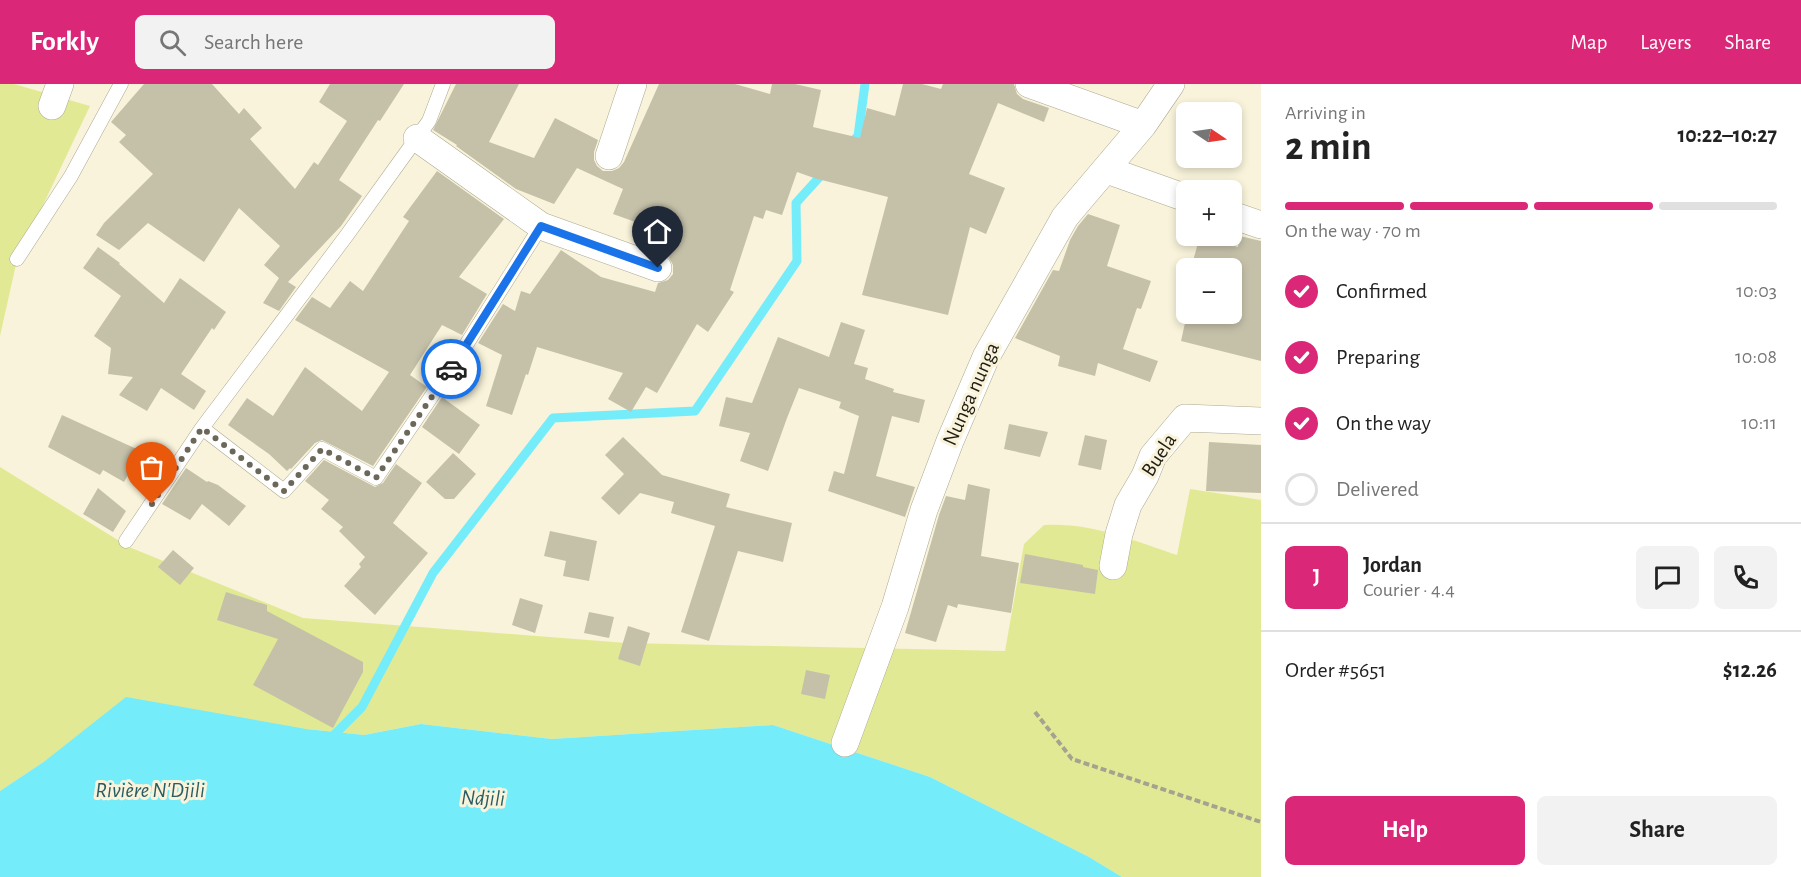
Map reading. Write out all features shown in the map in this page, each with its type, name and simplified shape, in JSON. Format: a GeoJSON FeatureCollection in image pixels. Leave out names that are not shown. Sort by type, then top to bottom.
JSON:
{"type":"FeatureCollection","features":[{"type":"Feature","properties":{"kind":"street"},"geometry":{"type":"LineString","coordinates":[[609,156],[633,84]]}},
{"type":"Feature","properties":{"kind":"street"},"geometry":{"type":"LineString","coordinates":[[1029,84],[1143,125]]}},
{"type":"Feature","properties":{"kind":"street","name":"Nunga nunga"},"geometry":{"type":"LineString","coordinates":[[845,743],[896,607],[924,510],[950,441],[986,357],[1065,217],[1143,125],[1171,84]]}},
{"type":"Feature","properties":{"kind":"street"},"geometry":{"type":"LineString","coordinates":[[417,138],[541,226],[658,268]]}},
{"type":"Feature","properties":{"kind":"street"},"geometry":{"type":"LineString","coordinates":[[1107,170],[1176,194]]}},
{"type":"Feature","properties":{"kind":"street"},"geometry":{"type":"LineString","coordinates":[[1242,218],[1261,225]]}},
{"type":"Feature","properties":{"kind":"street","name":"Buela"},"geometry":{"type":"LineString","coordinates":[[1113,566],[1119,534],[1128,505],[1145,476],[1153,456],[1185,418],[1261,421]]}},
{"type":"Feature","properties":{"kind":"lane"},"geometry":{"type":"LineString","coordinates":[[17,259],[71,176],[121,84]]}},
{"type":"Feature","properties":{"kind":"lane"},"geometry":{"type":"LineString","coordinates":[[126,541],[202,428],[417,138],[433,113],[443,84]]}},
{"type":"Feature","properties":{"kind":"lane"},"geometry":{"type":"LineString","coordinates":[[202,428],[284,491],[322,449],[376,478],[461,353],[541,226]]}},
{"type":"Feature","properties":{"kind":"path"},"geometry":{"type":"LineString","coordinates":[[1035,711],[1072,759],[1261,822]]}},
{"type":"Feature","properties":{"kind":"green space"},"geometry":{"type":"Polygon","coordinates":[[[0,84],[14,84],[90,106],[17,260],[0,336],[0,84]]]}},
{"type":"Feature","properties":{"kind":"green space"},"geometry":{"type":"Polygon","coordinates":[[[0,467],[129,547],[303,618],[626,643],[1005,651],[1024,544],[1044,525],[1095,529],[1177,555],[1190,489],[1261,500],[1261,877],[1122,877],[1089,857],[930,777],[773,725],[552,739],[421,724],[364,735],[306,729],[45,761],[0,791],[0,467]]]}},
{"type":"Feature","properties":{"kind":"water","name":"Rivière N'Djili"},"geometry":{"type":"Polygon","coordinates":[[[126,697],[306,729],[364,735],[421,724],[552,739],[773,725],[930,777],[1089,857],[1122,877],[0,877],[0,791],[45,761],[126,697]]]}},
{"type":"Feature","properties":{"kind":"building"},"geometry":{"type":"Polygon","coordinates":[[[144,84],[212,84],[239,114],[244,108],[262,128],[250,139],[295,189],[314,162],[318,165],[347,121],[319,102],[330,84],[404,84],[339,180],[362,196],[341,226],[288,282],[296,287],[279,311],[263,303],[279,278],[264,265],[280,246],[239,208],[204,262],[148,223],[119,250],[96,235],[104,223],[153,174],[119,142],[126,135],[111,122],[144,84]]]}},
{"type":"Feature","properties":{"kind":"building"},"geometry":{"type":"Polygon","coordinates":[[[456,84],[519,84],[489,142],[534,158],[555,118],[598,140],[594,160],[603,171],[619,168],[624,162],[659,84],[735,84],[770,94],[772,84],[795,84],[821,90],[813,127],[860,138],[867,108],[895,116],[903,84],[922,84],[941,89],[943,84],[1014,84],[1017,94],[1023,99],[1049,108],[1044,122],[998,103],[969,174],[1005,188],[986,234],[970,227],[948,315],[862,295],[888,197],[797,172],[782,215],[766,210],[763,219],[754,216],[730,290],[734,292],[708,332],[697,324],[657,393],[646,387],[631,412],[608,399],[623,373],[537,347],[512,415],[486,406],[502,355],[478,343],[503,304],[515,311],[521,291],[530,294],[561,250],[601,277],[655,292],[658,283],[668,280],[673,274],[673,265],[668,256],[675,236],[613,214],[623,189],[577,168],[554,204],[516,189],[433,130],[456,84]]]}},
{"type":"Feature","properties":{"kind":"building"},"geometry":{"type":"Polygon","coordinates":[[[437,171],[504,219],[459,277],[487,294],[462,335],[442,325],[410,375],[427,387],[373,466],[322,440],[315,443],[287,471],[269,454],[228,425],[247,398],[273,416],[305,367],[362,411],[389,372],[295,320],[312,297],[330,308],[350,281],[363,291],[409,221],[403,217],[437,171]]]}},
{"type":"Feature","properties":{"kind":"building"},"geometry":{"type":"Polygon","coordinates":[[[1088,214],[1120,225],[1107,266],[1151,281],[1141,309],[1137,308],[1123,349],[1158,361],[1150,382],[1098,363],[1095,376],[1058,366],[1060,356],[1015,338],[1053,270],[1059,271],[1070,240],[1088,214]]]}},
{"type":"Feature","properties":{"kind":"building"},"geometry":{"type":"Polygon","coordinates":[[[1242,236],[1261,241],[1261,361],[1181,341],[1185,324],[1242,324],[1242,258],[1194,258],[1197,246],[1238,247],[1242,246],[1242,236]]]}},
{"type":"Feature","properties":{"kind":"building"},"geometry":{"type":"Polygon","coordinates":[[[98,247],[120,263],[164,303],[180,278],[226,312],[214,330],[212,328],[181,374],[206,391],[194,410],[161,388],[147,411],[119,395],[133,377],[108,374],[111,348],[94,336],[121,296],[83,268],[98,247]]]}},
{"type":"Feature","properties":{"kind":"building"},"geometry":{"type":"Polygon","coordinates":[[[841,322],[865,330],[854,364],[868,368],[865,379],[894,389],[893,392],[925,400],[919,423],[892,416],[876,476],[915,487],[905,517],[828,491],[834,471],[844,474],[859,416],[839,408],[841,402],[799,388],[768,471],[740,461],[750,433],[719,426],[726,397],[752,403],[778,337],[829,357],[841,322]]]}},
{"type":"Feature","properties":{"kind":"building"},"geometry":{"type":"Polygon","coordinates":[[[442,397],[480,425],[459,454],[422,427],[442,397]]]}},
{"type":"Feature","properties":{"kind":"building"},"geometry":{"type":"Polygon","coordinates":[[[62,415],[141,451],[124,482],[103,470],[100,475],[48,447],[62,415]]]}},
{"type":"Feature","properties":{"kind":"building"},"geometry":{"type":"Polygon","coordinates":[[[1009,424],[1048,432],[1040,457],[1004,449],[1009,424]]]}},
{"type":"Feature","properties":{"kind":"building"},"geometry":{"type":"Polygon","coordinates":[[[1085,435],[1107,440],[1101,470],[1078,465],[1085,435]]]}},
{"type":"Feature","properties":{"kind":"building"},"geometry":{"type":"Polygon","coordinates":[[[623,437],[662,475],[730,494],[726,507],[792,523],[783,562],[738,551],[709,641],[681,632],[715,526],[671,513],[674,502],[640,493],[619,515],[601,498],[624,474],[605,455],[623,437]]]}},
{"type":"Feature","properties":{"kind":"building"},"geometry":{"type":"Polygon","coordinates":[[[1209,442],[1261,445],[1261,493],[1206,491],[1209,442]]]}},
{"type":"Feature","properties":{"kind":"building"},"geometry":{"type":"Polygon","coordinates":[[[453,453],[476,474],[454,499],[445,499],[426,482],[453,453]]]}},
{"type":"Feature","properties":{"kind":"building"},"geometry":{"type":"Polygon","coordinates":[[[324,460],[375,487],[383,483],[396,464],[422,483],[393,523],[428,553],[375,615],[344,586],[361,567],[359,564],[365,557],[339,531],[343,527],[321,509],[329,500],[305,481],[324,460]]]}},
{"type":"Feature","properties":{"kind":"building"},"geometry":{"type":"Polygon","coordinates":[[[186,468],[207,482],[218,485],[246,506],[229,526],[202,504],[190,520],[162,504],[186,468]]]}},
{"type":"Feature","properties":{"kind":"building"},"geometry":{"type":"Polygon","coordinates":[[[968,484],[990,489],[981,556],[1019,563],[1011,613],[958,604],[957,608],[948,605],[936,642],[905,633],[946,496],[965,500],[968,484]]]}},
{"type":"Feature","properties":{"kind":"building"},"geometry":{"type":"Polygon","coordinates":[[[98,488],[126,511],[113,532],[83,514],[98,488]]]}},
{"type":"Feature","properties":{"kind":"building"},"geometry":{"type":"Polygon","coordinates":[[[550,531],[597,541],[589,581],[563,576],[566,561],[544,556],[550,531]]]}},
{"type":"Feature","properties":{"kind":"building"},"geometry":{"type":"Polygon","coordinates":[[[173,550],[194,568],[180,585],[158,567],[173,550]]]}},
{"type":"Feature","properties":{"kind":"building"},"geometry":{"type":"Polygon","coordinates":[[[1025,554],[1098,570],[1095,594],[1020,583],[1025,554]]]}},
{"type":"Feature","properties":{"kind":"building"},"geometry":{"type":"Polygon","coordinates":[[[226,592],[267,605],[267,611],[363,662],[363,672],[333,728],[253,685],[278,639],[217,620],[226,592]]]}},
{"type":"Feature","properties":{"kind":"building"},"geometry":{"type":"Polygon","coordinates":[[[520,598],[543,605],[535,633],[512,625],[520,598]]]}},
{"type":"Feature","properties":{"kind":"building"},"geometry":{"type":"Polygon","coordinates":[[[589,612],[614,617],[609,638],[584,633],[589,612]]]}},
{"type":"Feature","properties":{"kind":"building"},"geometry":{"type":"Polygon","coordinates":[[[628,626],[650,633],[640,666],[618,659],[628,626]]]}},
{"type":"Feature","properties":{"kind":"building"},"geometry":{"type":"Polygon","coordinates":[[[806,670],[830,675],[825,699],[801,694],[806,670]]]}},
{"type":"Feature","properties":{"kind":"waterway"},"geometry":{"type":"LineString","coordinates":[[848,146],[858,136],[865,84]]}},
{"type":"Feature","properties":{"kind":"waterway"},"geometry":{"type":"LineString","coordinates":[[328,741],[362,707],[433,573],[553,418],[695,411],[797,261],[796,203],[824,172]]}},
{"type":"Feature","properties":{"kind":"way so far"},"geometry":{"type":"LineString","coordinates":[[152,504],[202,428],[284,491],[322,449],[376,478],[451,369]]}},
{"type":"Feature","properties":{"kind":"route"},"geometry":{"type":"LineString","coordinates":[[451,369],[541,226],[658,268]]}},
{"type":"Feature","properties":{"kind":"water label","name":"Ndjili"},"geometry":{"type":"Point","coordinates":[483,798]}}]}
